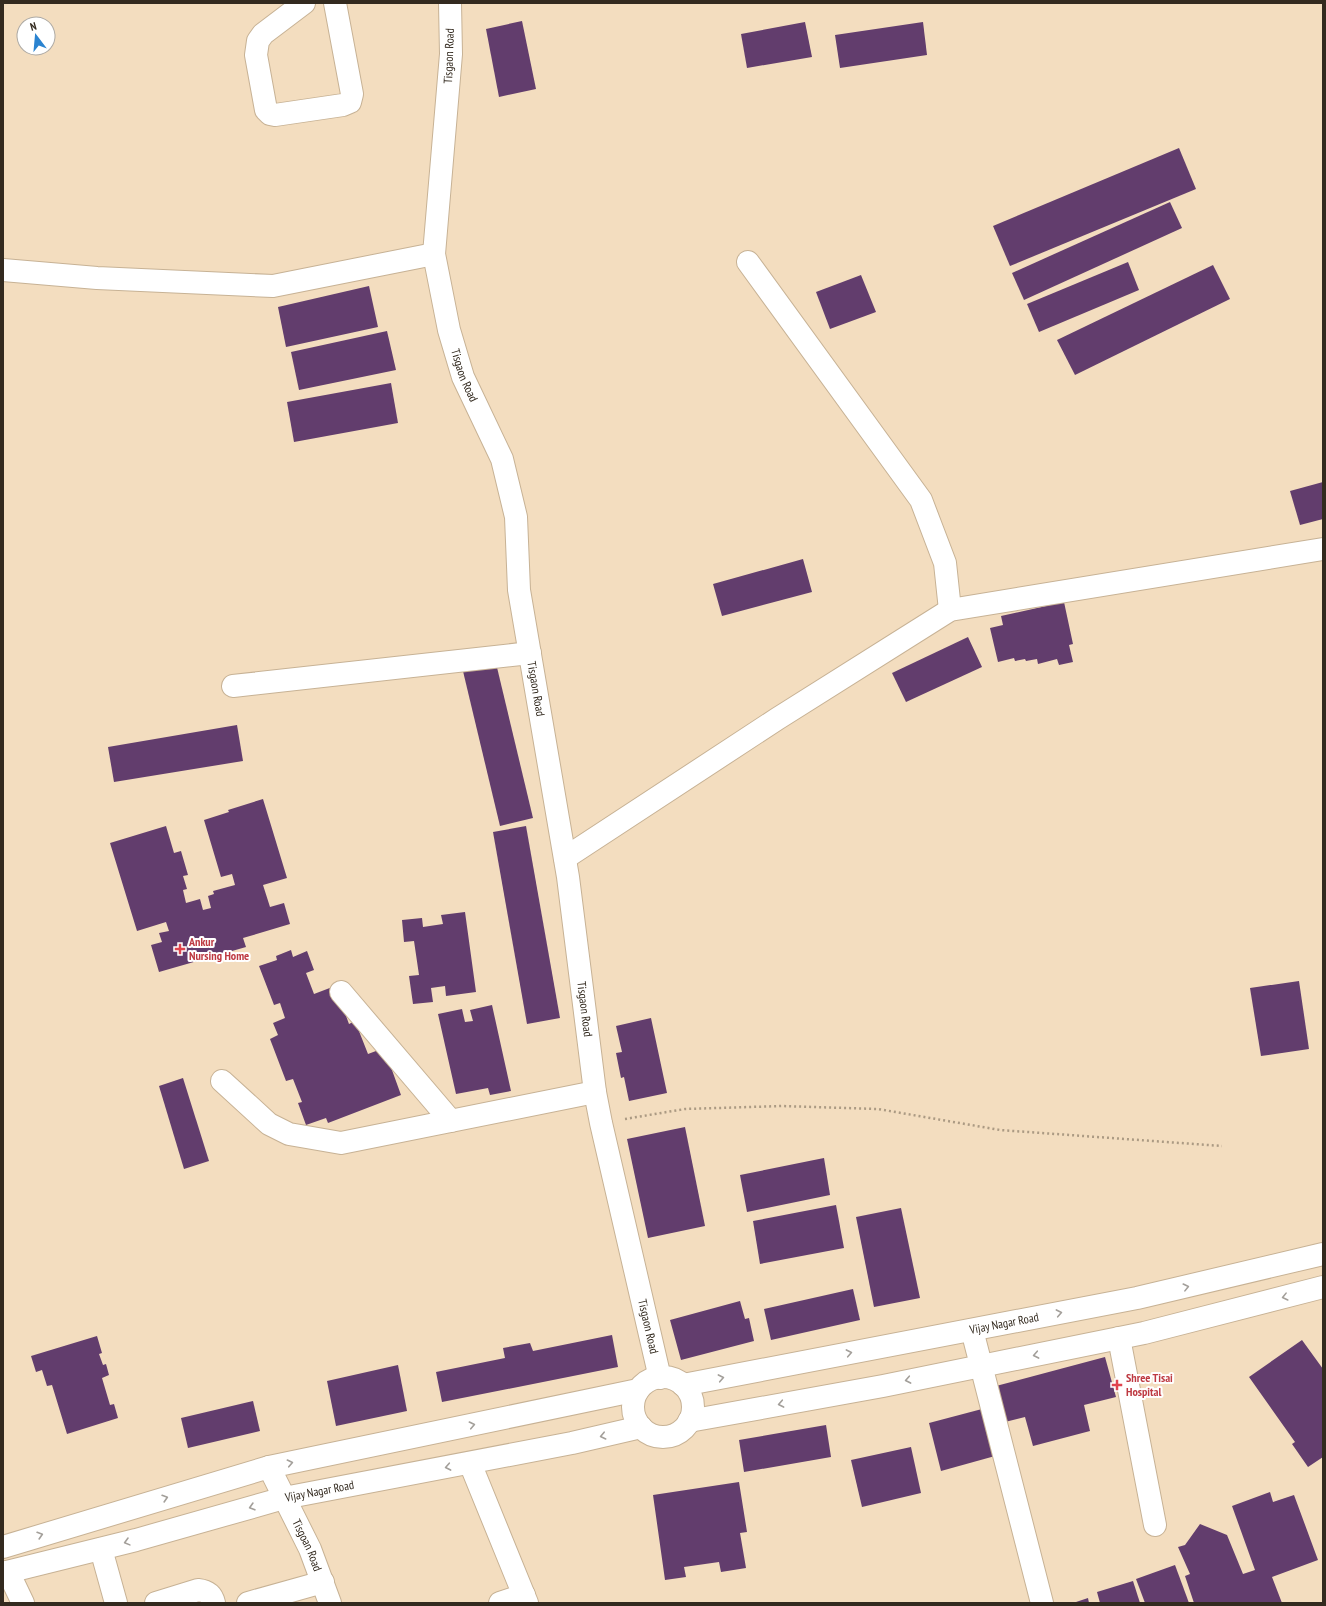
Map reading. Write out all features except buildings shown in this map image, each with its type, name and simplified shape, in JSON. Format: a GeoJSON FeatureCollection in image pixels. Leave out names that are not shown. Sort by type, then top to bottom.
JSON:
{"type":"FeatureCollection","features":[{"type":"Feature","properties":{"kind":"street"},"geometry":{"type":"LineString","coordinates":[[304,3],[263,34],[258,41],[256,55],[266,110],[270,114],[275,115],[343,105],[350,102],[352,94],[335,3]]}},
{"type":"Feature","properties":{"kind":"street","name":"Tisgaon Road"},"geometry":{"type":"LineString","coordinates":[[450,3],[451,54],[434,254],[449,330],[463,377],[502,459],[516,517],[519,590],[565,858],[595,1092],[660,1378]]}},
{"type":"Feature","properties":{"kind":"street"},"geometry":{"type":"LineString","coordinates":[[3,270],[98,278],[273,286],[434,254]]}},
{"type":"Feature","properties":{"kind":"street"},"geometry":{"type":"LineString","coordinates":[[748,262],[921,500],[945,563],[950,610]]}},
{"type":"Feature","properties":{"kind":"street"},"geometry":{"type":"LineString","coordinates":[[565,858],[777,719],[950,610],[1323,548]]}},
{"type":"Feature","properties":{"kind":"street"},"geometry":{"type":"LineString","coordinates":[[234,686],[530,653]]}},
{"type":"Feature","properties":{"kind":"street"},"geometry":{"type":"LineString","coordinates":[[341,992],[451,1121]]}},
{"type":"Feature","properties":{"kind":"street"},"geometry":{"type":"LineString","coordinates":[[222,1081],[269,1124],[289,1134],[341,1143],[595,1092]]}},
{"type":"Feature","properties":{"kind":"street","name":"Vijay Nagar Road"},"geometry":{"type":"LineString","coordinates":[[683,1385],[1137,1298],[1323,1254]]}},
{"type":"Feature","properties":{"kind":"street"},"geometry":{"type":"LineString","coordinates":[[689,1421],[981,1366],[1144,1333],[1323,1287]]}},
{"type":"Feature","properties":{"kind":"street"},"geometry":{"type":"LineString","coordinates":[[1137,1298],[1144,1333]]}},
{"type":"Feature","properties":{"kind":"street"},"geometry":{"type":"LineString","coordinates":[[972,1330],[1042,1603]]}},
{"type":"Feature","properties":{"kind":"street"},"geometry":{"type":"LineString","coordinates":[[1119,1338],[1155,1525]]}},
{"type":"Feature","properties":{"kind":"street"},"geometry":{"type":"LineString","coordinates":[[664,1377],[674,1380],[683,1385],[690,1393],[693,1403],[693,1412],[684,1429],[666,1437],[648,1433],[641,1427],[635,1418],[633,1409],[634,1400],[638,1390],[645,1383],[655,1378],[660,1378],[664,1377]]}},
{"type":"Feature","properties":{"kind":"street"},"geometry":{"type":"LineString","coordinates":[[3,1547],[269,1467],[638,1390]]}},
{"type":"Feature","properties":{"kind":"street","name":"Vijay Nagar Road"},"geometry":{"type":"LineString","coordinates":[[3,1573],[101,1549],[284,1498],[470,1463],[641,1427]]}},
{"type":"Feature","properties":{"kind":"street"},"geometry":{"type":"LineString","coordinates":[[470,1463],[525,1599],[500,1603]]}},
{"type":"Feature","properties":{"kind":"street","name":"Tisgoan Road"},"geometry":{"type":"LineString","coordinates":[[269,1467],[310,1549],[330,1603]]}},
{"type":"Feature","properties":{"kind":"street"},"geometry":{"type":"LineString","coordinates":[[101,1549],[113,1602]]}},
{"type":"Feature","properties":{"kind":"street"},"geometry":{"type":"LineString","coordinates":[[3,1573],[12,1580],[23,1603]]}},
{"type":"Feature","properties":{"kind":"street"},"geometry":{"type":"LineString","coordinates":[[248,1603],[323,1582]]}},
{"type":"Feature","properties":{"kind":"street"},"geometry":{"type":"LineString","coordinates":[[156,1603],[198,1590],[205,1590],[212,1596],[214,1603]]}},
{"type":"Feature","properties":{"kind":"path"},"geometry":{"type":"LineString","coordinates":[[601,1123],[685,1109],[782,1106],[878,1109],[1000,1130],[1222,1146]]}},
{"type":"Feature","properties":{"kind":"place","name":"Ankur Nursing Home"},"geometry":{"type":"Point","coordinates":[180,949]}},
{"type":"Feature","properties":{"kind":"place","name":"Shree Tisai Hospital"},"geometry":{"type":"Point","coordinates":[1117,1385]}}]}
